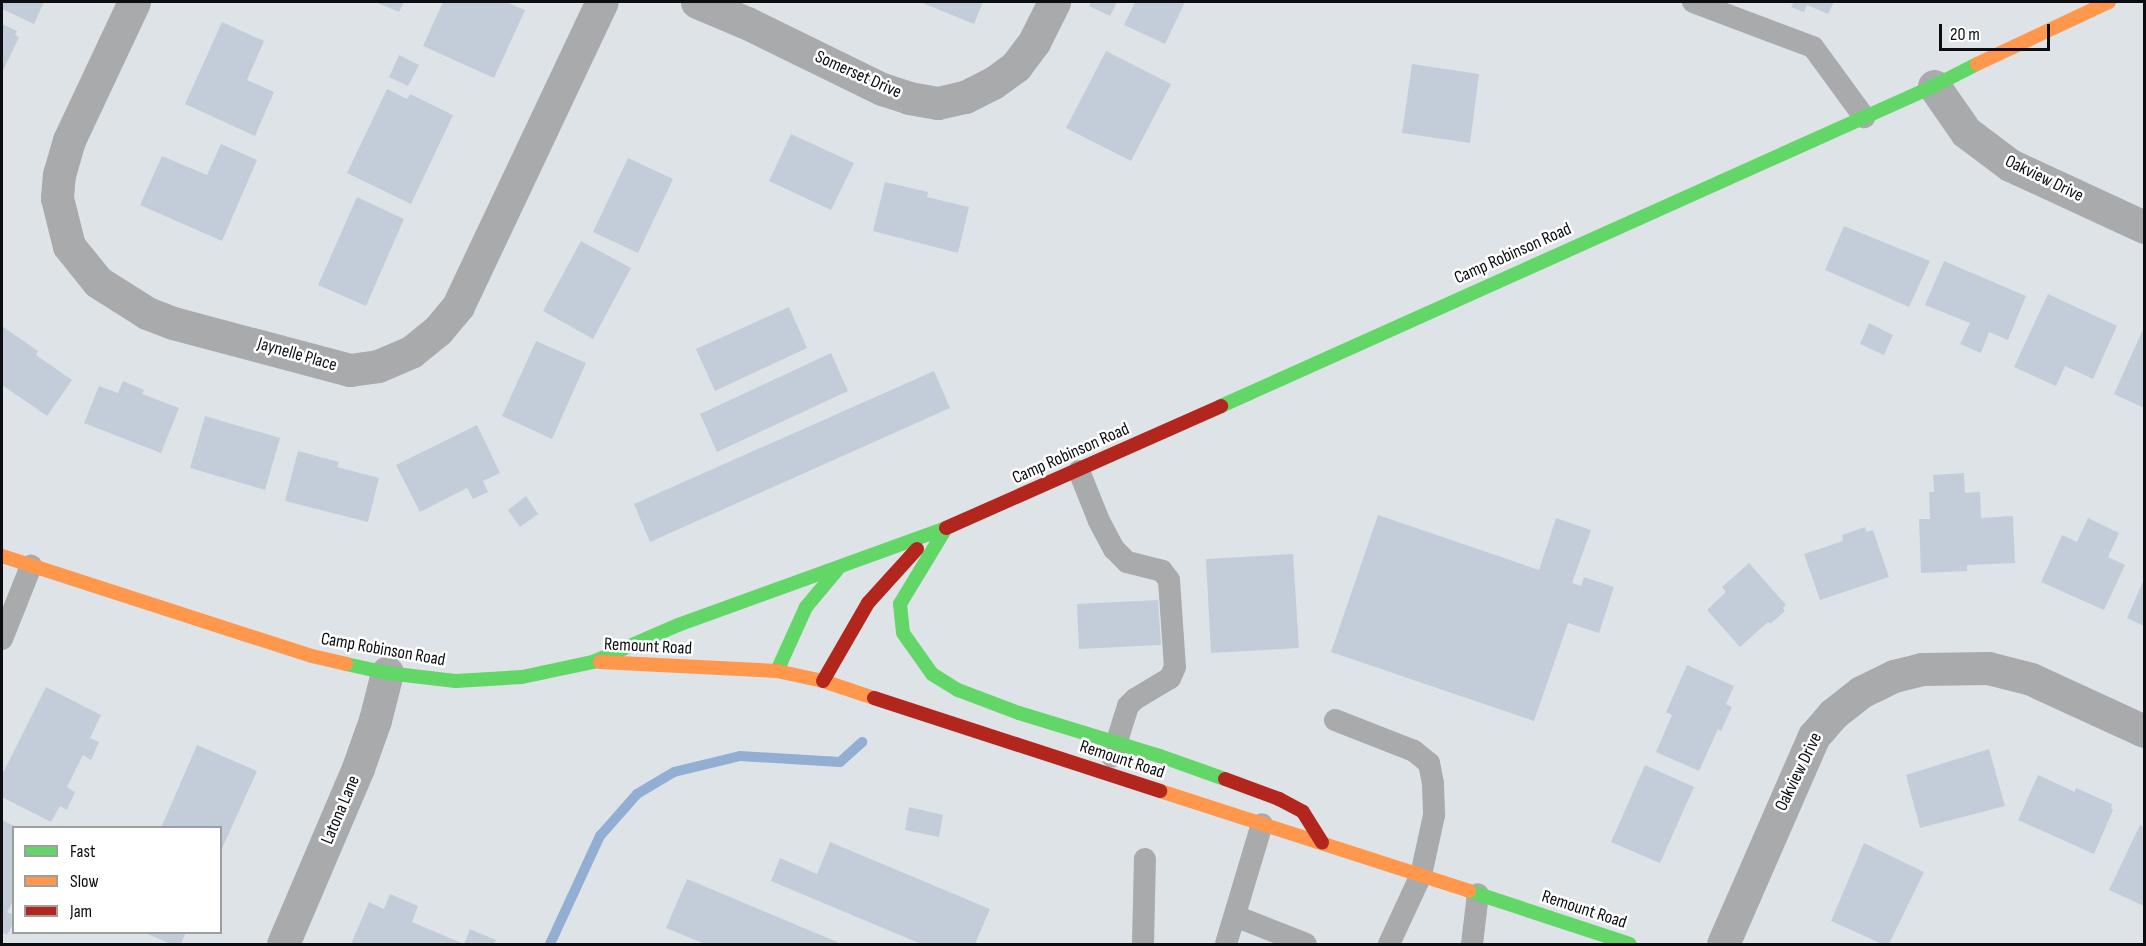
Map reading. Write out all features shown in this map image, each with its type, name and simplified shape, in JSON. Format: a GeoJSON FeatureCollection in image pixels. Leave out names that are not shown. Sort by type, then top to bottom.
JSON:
{"type":"FeatureCollection","features":[{"type":"Feature","properties":{"kind":"street","name":"Jaynelle Place"},"geometry":{"type":"LineString","coordinates":[[134,2],[69,140],[59,174],[57,198],[69,246],[98,282],[147,313],[173,323],[350,370],[378,366],[411,352],[438,330],[458,306],[602,2]]}},
{"type":"Feature","properties":{"kind":"street","name":"Somerset Drive"},"geometry":{"type":"LineString","coordinates":[[697,2],[747,23],[882,89],[938,103],[965,97],[993,83],[1016,66],[1034,42],[1054,2]]}},
{"type":"Feature","properties":{"kind":"street","name":"Camp Robinson Road"},"geometry":{"type":"LineString","coordinates":[[2,556],[312,656],[387,673],[456,681],[522,677],[593,662],[678,626],[946,528],[1078,471],[1934,86],[2013,45],[2109,2]]}},
{"type":"Feature","properties":{"kind":"street","name":"Oakview Drive"},"geometry":{"type":"LineString","coordinates":[[1934,86],[1966,132],[2010,165],[2145,227]]}},
{"type":"Feature","properties":{"kind":"street"},"geometry":{"type":"LineString","coordinates":[[823,681],[868,603],[916,550],[946,528]]}},
{"type":"Feature","properties":{"kind":"street"},"geometry":{"type":"LineString","coordinates":[[946,528],[900,604],[903,633],[932,674],[957,690],[1019,713],[1116,742],[1279,799],[1303,812],[1322,842]]}},
{"type":"Feature","properties":{"kind":"street"},"geometry":{"type":"LineString","coordinates":[[777,671],[806,607],[838,568]]}},
{"type":"Feature","properties":{"kind":"street","name":"Remount Road"},"geometry":{"type":"LineString","coordinates":[[593,662],[777,671],[823,681],[1107,775],[1322,842],[1630,945]]}},
{"type":"Feature","properties":{"kind":"street","name":"Oakview Drive"},"geometry":{"type":"LineString","coordinates":[[1723,945],[1814,736],[1833,714],[1861,692],[1894,676],[1922,669],[1988,668],[2031,679],[2145,731]]}},
{"type":"Feature","properties":{"kind":"street","name":"Latona Lane"},"geometry":{"type":"LineString","coordinates":[[284,945],[358,768],[375,720],[387,673]]}},
{"type":"Feature","properties":{"kind":"lane"},"geometry":{"type":"LineString","coordinates":[[1693,2],[1813,46],[1864,117]]}},
{"type":"Feature","properties":{"kind":"lane"},"geometry":{"type":"LineString","coordinates":[[1078,471],[1114,549],[1127,561],[1162,571],[1169,580],[1175,668],[1170,678],[1135,699],[1128,706],[1107,775]]}},
{"type":"Feature","properties":{"kind":"lane"},"geometry":{"type":"LineString","coordinates":[[2,639],[32,566]]}},
{"type":"Feature","properties":{"kind":"lane"},"geometry":{"type":"LineString","coordinates":[[1335,720],[1414,750],[1429,763],[1433,784],[1434,816],[1421,875],[1389,945]]}},
{"type":"Feature","properties":{"kind":"lane"},"geometry":{"type":"LineString","coordinates":[[1226,945],[1262,824]]}},
{"type":"Feature","properties":{"kind":"lane"},"geometry":{"type":"LineString","coordinates":[[1143,945],[1145,860]]}},
{"type":"Feature","properties":{"kind":"lane"},"geometry":{"type":"LineString","coordinates":[[1472,945],[1478,894]]}},
{"type":"Feature","properties":{"kind":"lane"},"geometry":{"type":"LineString","coordinates":[[1235,916],[1306,945]]}},
{"type":"Feature","properties":{"kind":"building"},"geometry":{"type":"Polygon","coordinates":[[[2,2],[44,2],[34,24],[2,9],[2,2]]]}},
{"type":"Feature","properties":{"kind":"building"},"geometry":{"type":"Polygon","coordinates":[[[375,2],[404,2],[399,12],[375,2]]]}},
{"type":"Feature","properties":{"kind":"building"},"geometry":{"type":"Polygon","coordinates":[[[443,2],[506,2],[525,10],[494,78],[423,46],[443,2]]]}},
{"type":"Feature","properties":{"kind":"building"},"geometry":{"type":"Polygon","coordinates":[[[920,2],[983,2],[974,24],[920,2]]]}},
{"type":"Feature","properties":{"kind":"building"},"geometry":{"type":"Polygon","coordinates":[[[1091,2],[1117,2],[1110,16],[1089,6],[1091,2]]]}},
{"type":"Feature","properties":{"kind":"building"},"geometry":{"type":"Polygon","coordinates":[[[1135,2],[1185,2],[1165,44],[1124,25],[1135,2]]]}},
{"type":"Feature","properties":{"kind":"building"},"geometry":{"type":"Polygon","coordinates":[[[1794,2],[1834,2],[1828,14],[1807,5],[1804,12],[1791,7],[1794,2]]]}},
{"type":"Feature","properties":{"kind":"building"},"geometry":{"type":"Polygon","coordinates":[[[222,22],[264,41],[247,80],[274,92],[255,136],[185,104],[222,22]]]}},
{"type":"Feature","properties":{"kind":"building"},"geometry":{"type":"Polygon","coordinates":[[[2,24],[17,31],[15,35],[19,37],[2,73],[2,24]]]}},
{"type":"Feature","properties":{"kind":"building"},"geometry":{"type":"Polygon","coordinates":[[[1106,51],[1171,84],[1131,161],[1066,128],[1106,51]]]}},
{"type":"Feature","properties":{"kind":"building"},"geometry":{"type":"Polygon","coordinates":[[[399,55],[419,65],[408,86],[389,77],[399,55]]]}},
{"type":"Feature","properties":{"kind":"building"},"geometry":{"type":"Polygon","coordinates":[[[1412,64],[1479,74],[1470,143],[1402,133],[1412,64]]]}},
{"type":"Feature","properties":{"kind":"building"},"geometry":{"type":"Polygon","coordinates":[[[387,89],[407,99],[410,94],[453,115],[411,204],[347,173],[387,89]]]}},
{"type":"Feature","properties":{"kind":"building"},"geometry":{"type":"Polygon","coordinates":[[[791,134],[854,163],[831,210],[769,181],[791,134]]]}},
{"type":"Feature","properties":{"kind":"building"},"geometry":{"type":"Polygon","coordinates":[[[221,144],[257,160],[222,241],[140,205],[162,156],[207,175],[221,144]]]}},
{"type":"Feature","properties":{"kind":"building"},"geometry":{"type":"Polygon","coordinates":[[[628,158],[673,179],[638,253],[593,232],[628,158]]]}},
{"type":"Feature","properties":{"kind":"building"},"geometry":{"type":"Polygon","coordinates":[[[885,182],[928,192],[927,197],[969,207],[958,253],[873,231],[885,182]]]}},
{"type":"Feature","properties":{"kind":"building"},"geometry":{"type":"Polygon","coordinates":[[[357,197],[404,219],[366,306],[318,285],[357,197]]]}},
{"type":"Feature","properties":{"kind":"building"},"geometry":{"type":"Polygon","coordinates":[[[1844,226],[1930,261],[1909,307],[1825,270],[1844,226]]]}},
{"type":"Feature","properties":{"kind":"building"},"geometry":{"type":"Polygon","coordinates":[[[581,241],[631,268],[593,339],[543,311],[581,241]]]}},
{"type":"Feature","properties":{"kind":"building"},"geometry":{"type":"Polygon","coordinates":[[[1944,261],[2026,296],[2008,340],[1989,332],[1981,353],[1960,344],[1970,323],[1925,305],[1944,261]]]}},
{"type":"Feature","properties":{"kind":"building"},"geometry":{"type":"Polygon","coordinates":[[[2048,294],[2117,326],[2093,379],[2065,366],[2056,386],[2014,367],[2048,294]]]}},
{"type":"Feature","properties":{"kind":"building"},"geometry":{"type":"Polygon","coordinates":[[[789,307],[807,348],[715,391],[696,349],[789,307]]]}},
{"type":"Feature","properties":{"kind":"building"},"geometry":{"type":"Polygon","coordinates":[[[1869,323],[1893,335],[1884,355],[1860,344],[1869,323]]]}},
{"type":"Feature","properties":{"kind":"building"},"geometry":{"type":"Polygon","coordinates":[[[2,326],[38,351],[36,355],[72,380],[47,416],[2,385],[2,326]]]}},
{"type":"Feature","properties":{"kind":"building"},"geometry":{"type":"Polygon","coordinates":[[[2144,327],[2144,408],[2114,394],[2144,327]]]}},
{"type":"Feature","properties":{"kind":"building"},"geometry":{"type":"Polygon","coordinates":[[[536,341],[586,363],[552,439],[502,416],[536,341]]]}},
{"type":"Feature","properties":{"kind":"building"},"geometry":{"type":"Polygon","coordinates":[[[831,353],[848,391],[717,452],[700,414],[831,353]]]}},
{"type":"Feature","properties":{"kind":"building"},"geometry":{"type":"Polygon","coordinates":[[[934,371],[950,408],[650,542],[634,504],[934,371]]]}},
{"type":"Feature","properties":{"kind":"building"},"geometry":{"type":"Polygon","coordinates":[[[123,381],[144,390],[142,394],[179,408],[161,453],[84,423],[99,386],[118,393],[123,381]]]}},
{"type":"Feature","properties":{"kind":"building"},"geometry":{"type":"Polygon","coordinates":[[[205,416],[280,438],[265,490],[190,468],[205,416]]]}},
{"type":"Feature","properties":{"kind":"building"},"geometry":{"type":"Polygon","coordinates":[[[477,425],[500,473],[483,481],[488,492],[473,499],[467,488],[420,512],[396,465],[477,425]]]}},
{"type":"Feature","properties":{"kind":"building"},"geometry":{"type":"Polygon","coordinates":[[[298,451],[339,462],[337,467],[379,478],[368,522],[285,501],[298,451]]]}},
{"type":"Feature","properties":{"kind":"building"},"geometry":{"type":"Polygon","coordinates":[[[1964,473],[1965,493],[1980,492],[1981,518],[2013,516],[2015,563],[1967,565],[1967,571],[1921,573],[1919,519],[1930,519],[1929,492],[1934,492],[1933,475],[1964,473]]]}},
{"type":"Feature","properties":{"kind":"building"},"geometry":{"type":"Polygon","coordinates":[[[526,496],[538,514],[520,527],[508,510],[526,496]]]}},
{"type":"Feature","properties":{"kind":"building"},"geometry":{"type":"Polygon","coordinates":[[[1378,515],[1539,570],[1556,518],[1591,530],[1572,583],[1581,586],[1584,577],[1614,587],[1599,633],[1568,623],[1534,721],[1331,652],[1378,515]]]}},
{"type":"Feature","properties":{"kind":"building"},"geometry":{"type":"Polygon","coordinates":[[[2088,518],[2119,533],[2108,557],[2125,565],[2104,610],[2041,582],[2062,535],[2077,542],[2088,518]]]}},
{"type":"Feature","properties":{"kind":"building"},"geometry":{"type":"Polygon","coordinates":[[[1865,527],[1866,532],[1873,530],[1889,577],[1820,600],[1804,554],[1843,541],[1842,535],[1865,527]]]}},
{"type":"Feature","properties":{"kind":"building"},"geometry":{"type":"Polygon","coordinates":[[[1293,554],[1299,648],[1211,653],[1206,559],[1293,554]]]}},
{"type":"Feature","properties":{"kind":"building"},"geometry":{"type":"Polygon","coordinates":[[[1749,563],[1786,605],[1783,608],[1785,611],[1770,624],[1768,622],[1740,647],[1707,610],[1726,592],[1722,587],[1749,563]]]}},
{"type":"Feature","properties":{"kind":"building"},"geometry":{"type":"Polygon","coordinates":[[[2144,579],[2144,626],[2127,618],[2144,579]]]}},
{"type":"Feature","properties":{"kind":"building"},"geometry":{"type":"Polygon","coordinates":[[[1158,600],[1161,645],[1079,649],[1077,604],[1158,600]]]}},
{"type":"Feature","properties":{"kind":"building"},"geometry":{"type":"Polygon","coordinates":[[[1687,665],[1734,686],[1726,704],[1732,707],[1721,731],[1718,729],[1699,771],[1656,752],[1672,715],[1666,712],[1687,665]]]}},
{"type":"Feature","properties":{"kind":"building"},"geometry":{"type":"Polygon","coordinates":[[[46,687],[101,715],[90,738],[99,742],[91,760],[83,755],[67,787],[75,792],[67,810],[60,806],[51,822],[2,797],[2,775],[46,687]]]}},
{"type":"Feature","properties":{"kind":"building"},"geometry":{"type":"Polygon","coordinates":[[[197,745],[257,771],[222,849],[222,826],[162,826],[197,745]]]}},
{"type":"Feature","properties":{"kind":"building"},"geometry":{"type":"Polygon","coordinates":[[[1989,749],[2005,806],[1920,828],[1906,775],[1989,749]]]}},
{"type":"Feature","properties":{"kind":"building"},"geometry":{"type":"Polygon","coordinates":[[[1645,765],[1694,787],[1660,863],[1611,842],[1645,765]]]}},
{"type":"Feature","properties":{"kind":"building"},"geometry":{"type":"Polygon","coordinates":[[[2038,775],[2075,792],[2076,788],[2112,804],[2113,810],[2094,854],[2018,820],[2038,775]]]}},
{"type":"Feature","properties":{"kind":"building"},"geometry":{"type":"Polygon","coordinates":[[[909,807],[943,815],[939,837],[905,830],[909,807]]]}},
{"type":"Feature","properties":{"kind":"building"},"geometry":{"type":"Polygon","coordinates":[[[2,820],[14,826],[12,826],[12,903],[7,912],[12,914],[12,926],[7,935],[2,932],[2,820]]]}},
{"type":"Feature","properties":{"kind":"building"},"geometry":{"type":"Polygon","coordinates":[[[2140,825],[2144,827],[2144,906],[2109,890],[2140,825]]]}},
{"type":"Feature","properties":{"kind":"building"},"geometry":{"type":"Polygon","coordinates":[[[830,842],[990,909],[975,944],[921,944],[771,881],[780,858],[817,874],[830,842]]]}},
{"type":"Feature","properties":{"kind":"building"},"geometry":{"type":"Polygon","coordinates":[[[1864,843],[1924,872],[1889,944],[1882,944],[1831,921],[1864,843]]]}},
{"type":"Feature","properties":{"kind":"building"},"geometry":{"type":"Polygon","coordinates":[[[687,879],[842,944],[705,944],[666,928],[687,879]]]}},
{"type":"Feature","properties":{"kind":"building"},"geometry":{"type":"Polygon","coordinates":[[[390,894],[418,906],[412,922],[464,944],[351,944],[369,902],[384,909],[390,894]]]}},
{"type":"Feature","properties":{"kind":"building"},"geometry":{"type":"Polygon","coordinates":[[[470,929],[496,940],[494,944],[464,944],[470,929]]]}},
{"type":"Feature","properties":{"kind":"building"},"geometry":{"type":"Polygon","coordinates":[[[148,934],[185,934],[181,944],[171,944],[148,934]]]}},
{"type":"Feature","properties":{"kind":"waterway"},"geometry":{"type":"LineString","coordinates":[[550,944],[600,836],[637,794],[674,772],[740,756],[840,762],[862,742]]}},
{"type":"Feature","properties":{"kind":"traffic: fast"},"geometry":{"type":"LineString","coordinates":[[1221,406],[1934,86],[1977,64]]}},
{"type":"Feature","properties":{"kind":"traffic: fast"},"geometry":{"type":"LineString","coordinates":[[946,528],[900,604],[903,633],[932,674],[958,690],[1019,713],[1160,756],[1225,779]]}},
{"type":"Feature","properties":{"kind":"traffic: fast"},"geometry":{"type":"LineString","coordinates":[[346,664],[387,673],[456,681],[522,677],[593,662],[678,625],[946,528]]}},
{"type":"Feature","properties":{"kind":"traffic: fast"},"geometry":{"type":"LineString","coordinates":[[777,671],[806,607],[837,570]]}},
{"type":"Feature","properties":{"kind":"traffic: fast"},"geometry":{"type":"LineString","coordinates":[[1469,891],[1630,944]]}},
{"type":"Feature","properties":{"kind":"traffic: slow"},"geometry":{"type":"LineString","coordinates":[[1977,64],[2109,2]]}},
{"type":"Feature","properties":{"kind":"traffic: slow"},"geometry":{"type":"LineString","coordinates":[[2,556],[312,656],[346,664]]}},
{"type":"Feature","properties":{"kind":"traffic: slow"},"geometry":{"type":"LineString","coordinates":[[600,662],[777,671],[823,681],[874,698]]}},
{"type":"Feature","properties":{"kind":"traffic: slow"},"geometry":{"type":"LineString","coordinates":[[1160,791],[1469,891]]}},
{"type":"Feature","properties":{"kind":"traffic: jam"},"geometry":{"type":"LineString","coordinates":[[946,528],[1221,406]]}},
{"type":"Feature","properties":{"kind":"traffic: jam"},"geometry":{"type":"LineString","coordinates":[[823,681],[868,603],[917,549]]}},
{"type":"Feature","properties":{"kind":"traffic: jam"},"geometry":{"type":"LineString","coordinates":[[874,698],[1160,791]]}},
{"type":"Feature","properties":{"kind":"traffic: jam"},"geometry":{"type":"LineString","coordinates":[[1225,779],[1279,799],[1303,812],[1322,842]]}}]}
